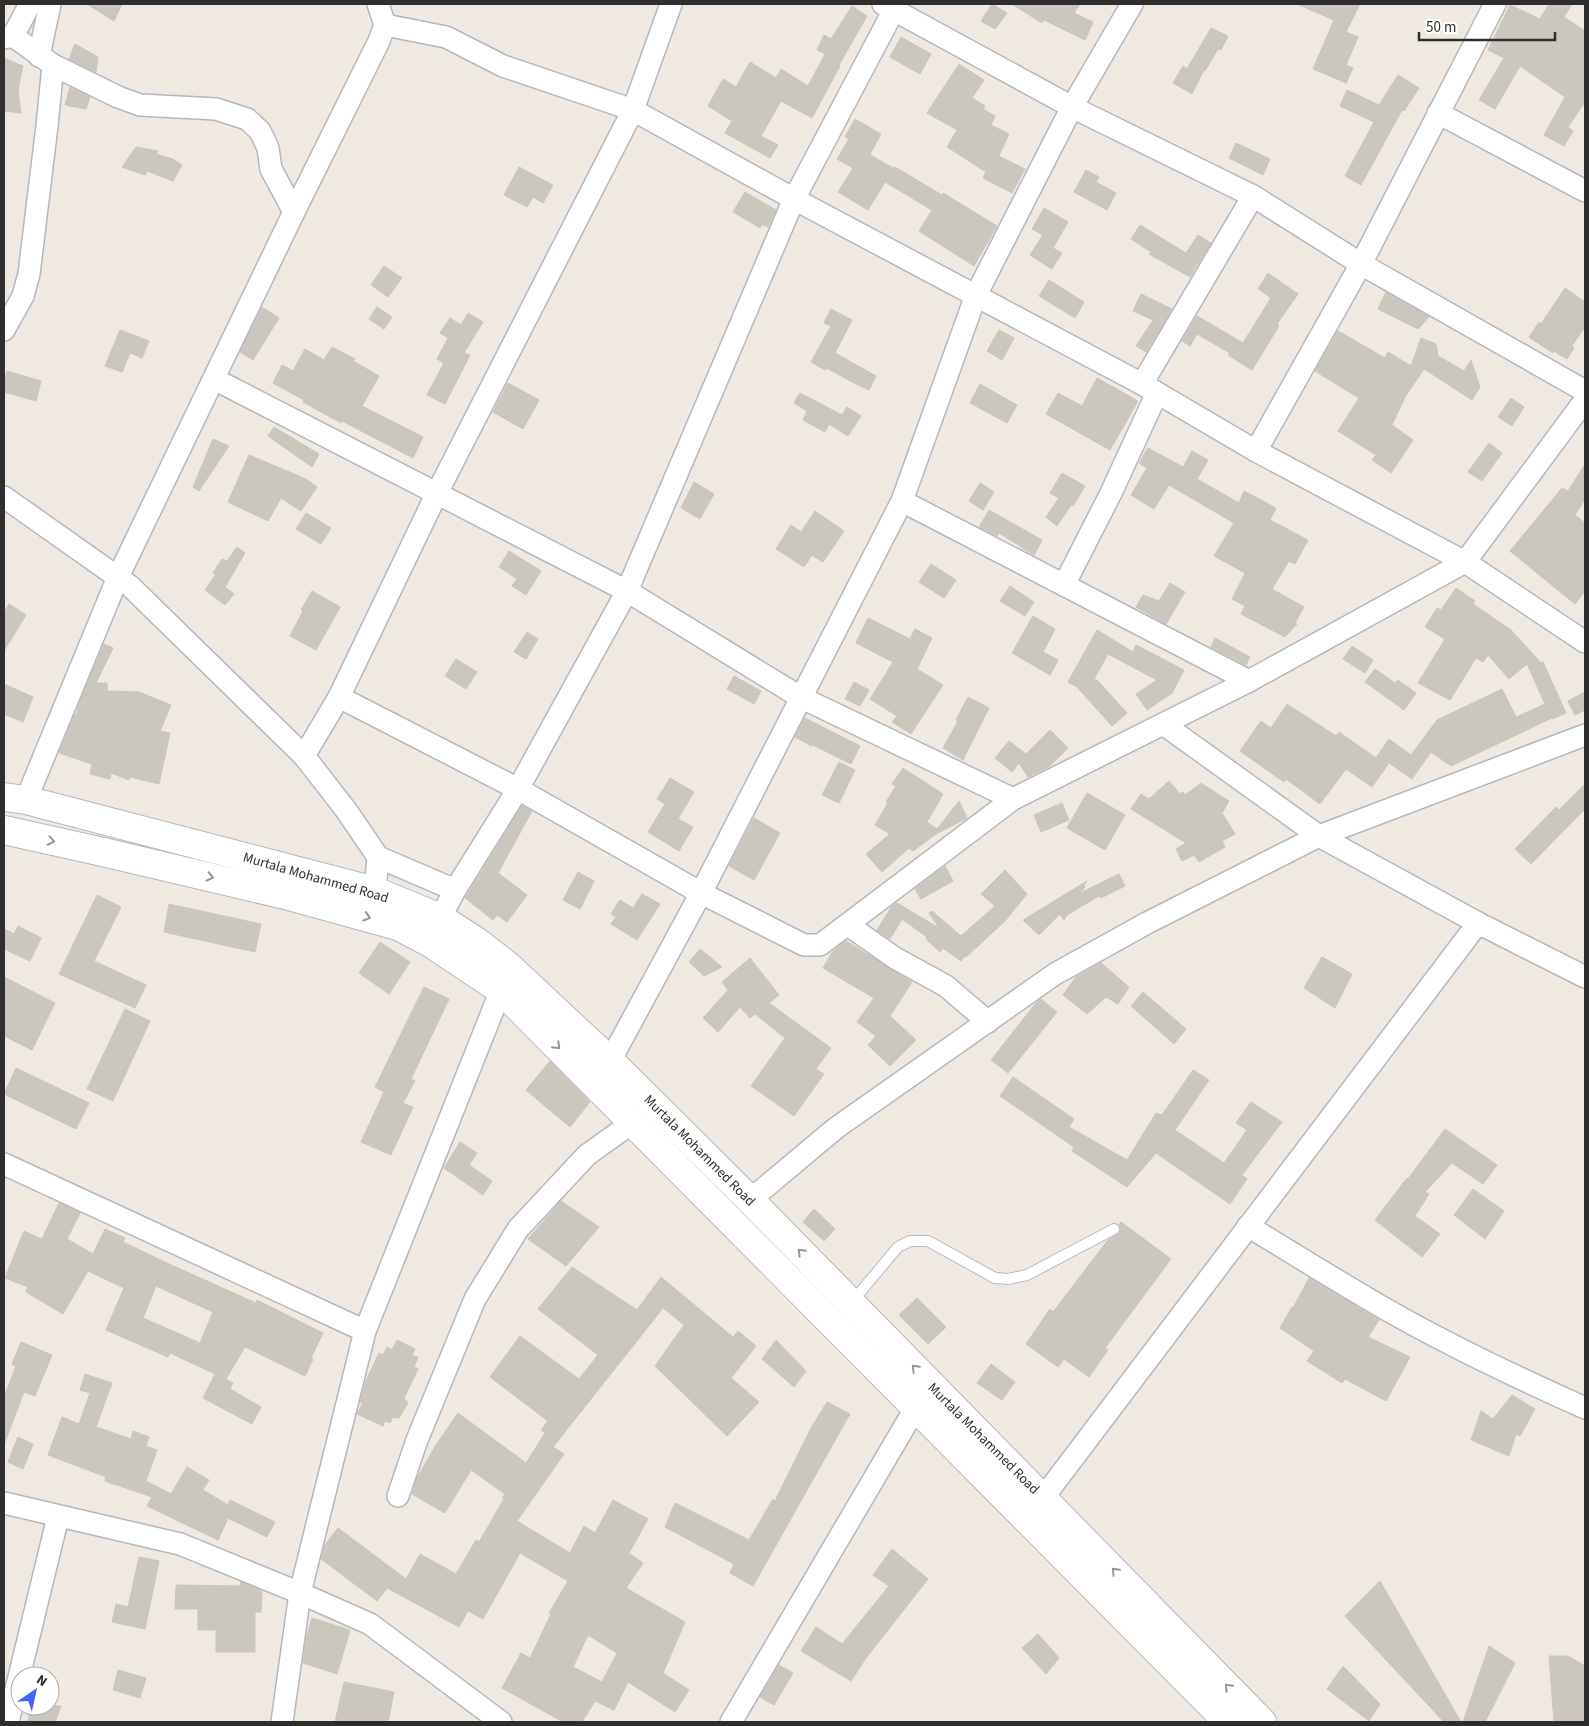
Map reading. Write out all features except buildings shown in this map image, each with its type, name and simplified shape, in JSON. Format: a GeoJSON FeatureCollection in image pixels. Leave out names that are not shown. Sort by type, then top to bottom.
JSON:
{"type":"FeatureCollection","features":[{"type":"Feature","properties":{"kind":"main road","name":"Murtala Mohammed Road"},"geometry":{"type":"LineString","coordinates":[[15,799],[375,891],[440,918],[476,941],[507,965],[545,1016],[633,1122],[1228,1722]]}},
{"type":"Feature","properties":{"kind":"main road","name":"Murtala Mohammed Road"},"geometry":{"type":"LineString","coordinates":[[4,830],[288,896],[398,926],[432,944],[501,990],[545,1016],[610,1061],[852,1303],[1262,1722]]}},
{"type":"Feature","properties":{"kind":"street"},"geometry":{"type":"LineString","coordinates":[[30,4],[8,37],[46,60],[140,105],[216,110],[247,119],[260,131],[268,148],[271,169],[294,212]]}},
{"type":"Feature","properties":{"kind":"street"},"geometry":{"type":"LineString","coordinates":[[4,330],[23,296],[29,274],[48,126],[46,60],[50,4]]}},
{"type":"Feature","properties":{"kind":"street"},"geometry":{"type":"LineString","coordinates":[[15,799],[118,577],[294,212],[379,42],[385,25],[378,4]]}},
{"type":"Feature","properties":{"kind":"street"},"geometry":{"type":"LineString","coordinates":[[304,756],[339,697],[438,493],[633,110],[671,4]]}},
{"type":"Feature","properties":{"kind":"street"},"geometry":{"type":"LineString","coordinates":[[610,1061],[702,893],[902,501],[976,295],[1072,108],[1132,4]]}},
{"type":"Feature","properties":{"kind":"street"},"geometry":{"type":"LineString","coordinates":[[1256,450],[1361,264],[1495,4]]}},
{"type":"Feature","properties":{"kind":"street"},"geometry":{"type":"LineString","coordinates":[[440,918],[455,890],[518,789],[627,591],[794,199],[891,6],[1072,108],[1253,196],[1361,264],[1585,391]]}},
{"type":"Feature","properties":{"kind":"street"},"geometry":{"type":"LineString","coordinates":[[385,25],[446,37],[503,66],[633,110],[794,199],[1149,388],[1256,450],[1465,562],[1585,642]]}},
{"type":"Feature","properties":{"kind":"street"},"geometry":{"type":"LineString","coordinates":[[1438,113],[1585,191]]}},
{"type":"Feature","properties":{"kind":"street"},"geometry":{"type":"LineString","coordinates":[[1064,585],[1111,493],[1149,388],[1253,196]]}},
{"type":"Feature","properties":{"kind":"street"},"geometry":{"type":"LineString","coordinates":[[214,379],[627,591],[800,698],[1013,799]]}},
{"type":"Feature","properties":{"kind":"street"},"geometry":{"type":"LineString","coordinates":[[339,697],[518,789],[702,893],[804,945],[820,946],[1013,799],[1249,681],[1465,562],[1585,400]]}},
{"type":"Feature","properties":{"kind":"street"},"geometry":{"type":"LineString","coordinates":[[4,497],[130,586],[304,756],[346,810],[378,857],[455,890]]}},
{"type":"Feature","properties":{"kind":"street"},"geometry":{"type":"LineString","coordinates":[[902,501],[1249,681]]}},
{"type":"Feature","properties":{"kind":"street"},"geometry":{"type":"LineString","coordinates":[[1163,724],[1320,836],[1478,923],[1585,977]]}},
{"type":"Feature","properties":{"kind":"street"},"geometry":{"type":"LineString","coordinates":[[750,1200],[836,1128],[1062,970],[1147,923],[1320,836],[1585,735]]}},
{"type":"Feature","properties":{"kind":"street"},"geometry":{"type":"LineString","coordinates":[[375,891],[378,857]]}},
{"type":"Feature","properties":{"kind":"street"},"geometry":{"type":"LineString","coordinates":[[1043,1498],[1478,923]]}},
{"type":"Feature","properties":{"kind":"street"},"geometry":{"type":"LineString","coordinates":[[848,925],[895,958],[946,986],[988,1022]]}},
{"type":"Feature","properties":{"kind":"street"},"geometry":{"type":"LineString","coordinates":[[282,1722],[300,1593],[365,1331],[501,990]]}},
{"type":"Feature","properties":{"kind":"street"},"geometry":{"type":"LineString","coordinates":[[398,1496],[417,1440],[475,1299],[518,1229],[587,1155],[633,1122]]}},
{"type":"Feature","properties":{"kind":"street"},"geometry":{"type":"LineString","coordinates":[[4,1164],[365,1331]]}},
{"type":"Feature","properties":{"kind":"street"},"geometry":{"type":"LineString","coordinates":[[1248,1226],[1366,1298],[1421,1328],[1540,1388],[1585,1408]]}},
{"type":"Feature","properties":{"kind":"street"},"geometry":{"type":"LineString","coordinates":[[731,1722],[916,1407]]}},
{"type":"Feature","properties":{"kind":"street"},"geometry":{"type":"LineString","coordinates":[[4,1503],[180,1544],[300,1593],[370,1624],[501,1722]]}},
{"type":"Feature","properties":{"kind":"street"},"geometry":{"type":"LineString","coordinates":[[8,1722],[58,1517]]}},
{"type":"Feature","properties":{"kind":"lane"},"geometry":{"type":"LineString","coordinates":[[852,1303],[898,1247],[910,1241],[928,1241],[995,1278],[1008,1279],[1027,1275],[1114,1229]]}}]}
